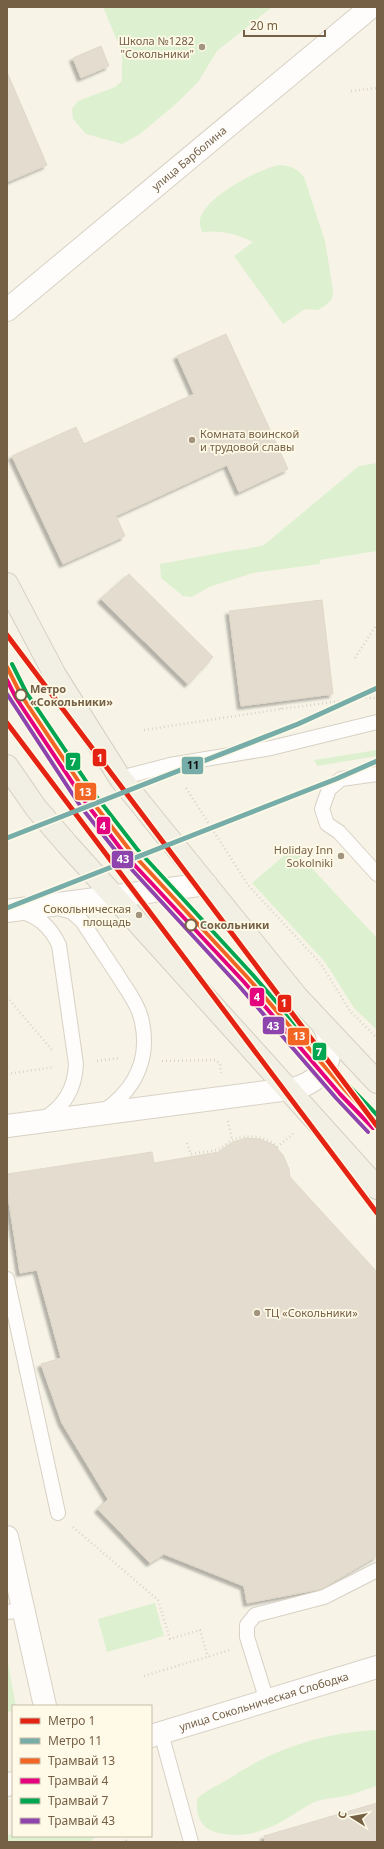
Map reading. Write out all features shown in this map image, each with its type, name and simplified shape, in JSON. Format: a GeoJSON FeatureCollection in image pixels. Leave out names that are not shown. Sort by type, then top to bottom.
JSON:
{"type":"FeatureCollection","features":[{"type":"Feature","properties":{"kind":"main road"},"geometry":{"type":"LineString","coordinates":[[7,584],[56,675],[120,778],[297,998],[377,1082]]}},
{"type":"Feature","properties":{"kind":"main road"},"geometry":{"type":"LineString","coordinates":[[7,766],[36,808],[377,1188]]}},
{"type":"Feature","properties":{"kind":"street","name":"улица Барболина"},"geometry":{"type":"LineString","coordinates":[[7,310],[371,7]]}},
{"type":"Feature","properties":{"kind":"street"},"geometry":{"type":"LineString","coordinates":[[8,911],[206,884]]}},
{"type":"Feature","properties":{"kind":"street"},"geometry":{"type":"LineString","coordinates":[[17,1125],[288,1090],[312,1082],[326,1068],[330,1048],[328,1036],[324,1026]]}},
{"type":"Feature","properties":{"kind":"street"},"geometry":{"type":"LineString","coordinates":[[7,1537],[15,1611],[45,1705]]}},
{"type":"Feature","properties":{"kind":"street","name":"улица Сокольническая Слободка"},"geometry":{"type":"LineString","coordinates":[[156,1735],[377,1667]]}},
{"type":"Feature","properties":{"kind":"lane"},"geometry":{"type":"LineString","coordinates":[[120,778],[170,765],[271,748],[377,722]]}},
{"type":"Feature","properties":{"kind":"lane"},"geometry":{"type":"LineString","coordinates":[[377,774],[341,779],[329,789],[322,808],[327,824],[339,832],[377,874]]}},
{"type":"Feature","properties":{"kind":"lane"},"geometry":{"type":"LineString","coordinates":[[46,906],[59,907],[72,912],[82,920],[134,1001],[142,1022],[144,1043],[141,1065],[132,1084],[118,1101],[101,1114]]}},
{"type":"Feature","properties":{"kind":"lane"},"geometry":{"type":"LineString","coordinates":[[8,911],[17,911],[35,917],[50,929],[59,945],[76,1064],[76,1077],[70,1094],[58,1108],[44,1119],[17,1125]]}},
{"type":"Feature","properties":{"kind":"lane"},"geometry":{"type":"LineString","coordinates":[[7,1279],[58,1514]]}},
{"type":"Feature","properties":{"kind":"lane"},"geometry":{"type":"LineString","coordinates":[[267,1701],[247,1637],[247,1625],[255,1616],[324,1597],[377,1570]]}},
{"type":"Feature","properties":{"kind":"lane"},"geometry":{"type":"LineString","coordinates":[[156,1735],[191,1842]]}},
{"type":"Feature","properties":{"kind":"path"},"geometry":{"type":"LineString","coordinates":[[351,92],[377,88]]}},
{"type":"Feature","properties":{"kind":"path"},"geometry":{"type":"LineString","coordinates":[[355,658],[377,624]]}},
{"type":"Feature","properties":{"kind":"path"},"geometry":{"type":"LineString","coordinates":[[144,730],[281,709],[362,698],[377,698]]}},
{"type":"Feature","properties":{"kind":"path"},"geometry":{"type":"LineString","coordinates":[[280,700],[281,709]]}},
{"type":"Feature","properties":{"kind":"path"},"geometry":{"type":"LineString","coordinates":[[186,788],[248,885],[321,964],[350,1011],[377,1038]]}},
{"type":"Feature","properties":{"kind":"path"},"geometry":{"type":"LineString","coordinates":[[7,997],[55,1054]]}},
{"type":"Feature","properties":{"kind":"path"},"geometry":{"type":"LineString","coordinates":[[93,1062],[123,1057]]}},
{"type":"Feature","properties":{"kind":"path"},"geometry":{"type":"LineString","coordinates":[[161,1061],[216,1060],[220,1064],[222,1075]]}},
{"type":"Feature","properties":{"kind":"path"},"geometry":{"type":"LineString","coordinates":[[7,1074],[58,1067]]}},
{"type":"Feature","properties":{"kind":"path"},"geometry":{"type":"LineString","coordinates":[[228,1119],[232,1140]]}},
{"type":"Feature","properties":{"kind":"path"},"geometry":{"type":"LineString","coordinates":[[187,1143],[191,1154],[220,1149],[232,1140],[246,1137],[261,1138],[276,1147],[295,1132]]}},
{"type":"Feature","properties":{"kind":"path"},"geometry":{"type":"LineString","coordinates":[[58,1514],[158,1600],[170,1639],[200,1630],[208,1657]]}},
{"type":"Feature","properties":{"kind":"path"},"geometry":{"type":"LineString","coordinates":[[144,1676],[250,1644]]}},
{"type":"Feature","properties":{"kind":"green space"},"geometry":{"type":"Polygon","coordinates":[[[103,7],[272,7],[217,51],[198,82],[177,103],[140,134],[122,144],[86,134],[73,119],[72,109],[78,101],[115,87],[122,81],[122,52],[103,7]]]}},
{"type":"Feature","properties":{"kind":"green space"},"geometry":{"type":"Polygon","coordinates":[[[279,165],[293,168],[299,171],[304,177],[325,241],[333,290],[332,299],[326,305],[318,310],[305,309],[283,324],[234,256],[253,242],[228,233],[202,232],[200,223],[204,211],[211,202],[221,194],[246,178],[279,165]]]}},
{"type":"Feature","properties":{"kind":"green space"},"geometry":{"type":"Polygon","coordinates":[[[377,463],[377,551],[320,560],[320,564],[253,573],[209,587],[192,597],[183,596],[161,578],[160,564],[264,545],[359,466],[377,463]]]}},
{"type":"Feature","properties":{"kind":"green space"},"geometry":{"type":"Polygon","coordinates":[[[377,750],[377,756],[317,766],[314,760],[377,750]]]}},
{"type":"Feature","properties":{"kind":"green space"},"geometry":{"type":"Polygon","coordinates":[[[293,848],[377,938],[377,1030],[354,1008],[325,962],[252,883],[293,848]]]}},
{"type":"Feature","properties":{"kind":"green space"},"geometry":{"type":"Polygon","coordinates":[[[155,1603],[164,1636],[107,1652],[98,1619],[155,1603]]]}},
{"type":"Feature","properties":{"kind":"green space"},"geometry":{"type":"Polygon","coordinates":[[[7,1658],[16,1705],[12,1705],[12,1711],[7,1712],[7,1658]]]}},
{"type":"Feature","properties":{"kind":"green space"},"geometry":{"type":"Polygon","coordinates":[[[373,1730],[377,1731],[376,1786],[350,1795],[312,1803],[283,1821],[265,1829],[247,1834],[229,1835],[219,1833],[207,1828],[200,1821],[197,1811],[197,1799],[209,1790],[273,1754],[322,1738],[339,1734],[373,1730]]]}},
{"type":"Feature","properties":{"kind":"green space"},"geometry":{"type":"Polygon","coordinates":[[[12,1834],[12,1837],[96,1837],[89,1842],[7,1842],[7,1835],[12,1834]]]}},
{"type":"Feature","properties":{"kind":"building"},"geometry":{"type":"Polygon","coordinates":[[[101,46],[109,66],[81,78],[73,58],[101,46]]]}},
{"type":"Feature","properties":{"kind":"building"},"geometry":{"type":"Polygon","coordinates":[[[7,72],[47,165],[7,182],[7,72]]]}},
{"type":"Feature","properties":{"kind":"building"},"geometry":{"type":"Polygon","coordinates":[[[226,334],[288,469],[239,492],[227,465],[116,516],[125,536],[63,564],[12,456],[76,427],[84,444],[194,394],[177,356],[226,334]]]}},
{"type":"Feature","properties":{"kind":"building"},"geometry":{"type":"Polygon","coordinates":[[[129,574],[213,657],[188,684],[101,599],[129,574]]]}},
{"type":"Feature","properties":{"kind":"building"},"geometry":{"type":"Polygon","coordinates":[[[322,600],[333,694],[241,706],[229,611],[322,600]]]}},
{"type":"Feature","properties":{"kind":"building"},"geometry":{"type":"Polygon","coordinates":[[[246,1138],[260,1139],[274,1145],[283,1155],[289,1169],[290,1177],[377,1272],[377,1556],[321,1589],[247,1603],[244,1586],[164,1554],[150,1563],[98,1509],[108,1499],[62,1423],[41,1364],[61,1358],[37,1270],[20,1273],[7,1189],[7,1174],[152,1152],[154,1163],[219,1152],[233,1142],[246,1138]]]}},
{"type":"Feature","properties":{"kind":"building"},"geometry":{"type":"Polygon","coordinates":[[[377,1803],[377,1842],[265,1842],[264,1836],[377,1803]]]}},
{"type":"Feature","properties":{"kind":"metro line","name":"1"},"geometry":{"type":"LineString","coordinates":[[7,635],[377,1126]]}},
{"type":"Feature","properties":{"kind":"metro line","name":"11"},"geometry":{"type":"LineString","coordinates":[[7,838],[298,724],[377,688]]}},
{"type":"Feature","properties":{"kind":"metro line","name":"1"},"geometry":{"type":"LineString","coordinates":[[7,723],[377,1213]]}},
{"type":"Feature","properties":{"kind":"metro line","name":"11"},"geometry":{"type":"LineString","coordinates":[[7,908],[336,779],[377,761]]}},
{"type":"Feature","properties":{"kind":"tram line","name":"7"},"geometry":{"type":"LineString","coordinates":[[12,664],[26,692],[96,796],[137,849],[252,974],[349,1086],[377,1115]]}},
{"type":"Feature","properties":{"kind":"tram line","name":"13"},"geometry":{"type":"LineString","coordinates":[[7,667],[21,695],[91,800],[132,853],[248,978],[345,1090],[377,1124]]}},
{"type":"Feature","properties":{"kind":"tram line","name":"4"},"geometry":{"type":"LineString","coordinates":[[7,680],[16,698],[86,803],[127,857],[244,982],[340,1094],[373,1128]]}},
{"type":"Feature","properties":{"kind":"tram line","name":"43"},"geometry":{"type":"LineString","coordinates":[[7,694],[81,807],[123,860],[239,986],[336,1098],[368,1132]]}},
{"type":"Feature","properties":{"kind":"place","name":"Школа №1282 \"Сокольники\""},"geometry":{"type":"Point","coordinates":[202,47]}},
{"type":"Feature","properties":{"kind":"place","name":"Комната воинской и трудовой славы"},"geometry":{"type":"Point","coordinates":[192,440]}},
{"type":"Feature","properties":{"kind":"place","name":"Метро «Сокольники»"},"geometry":{"type":"Point","coordinates":[21,695]}},
{"type":"Feature","properties":{"kind":"place","name":"Holiday Inn Sokolniki"},"geometry":{"type":"Point","coordinates":[341,856]}},
{"type":"Feature","properties":{"kind":"place","name":"Сокольническая площадь"},"geometry":{"type":"Point","coordinates":[139,915]}},
{"type":"Feature","properties":{"kind":"place","name":"Сокольники"},"geometry":{"type":"Point","coordinates":[191,925]}},
{"type":"Feature","properties":{"kind":"place","name":"ТЦ «Сокольники»"},"geometry":{"type":"Point","coordinates":[257,1313]}}]}
